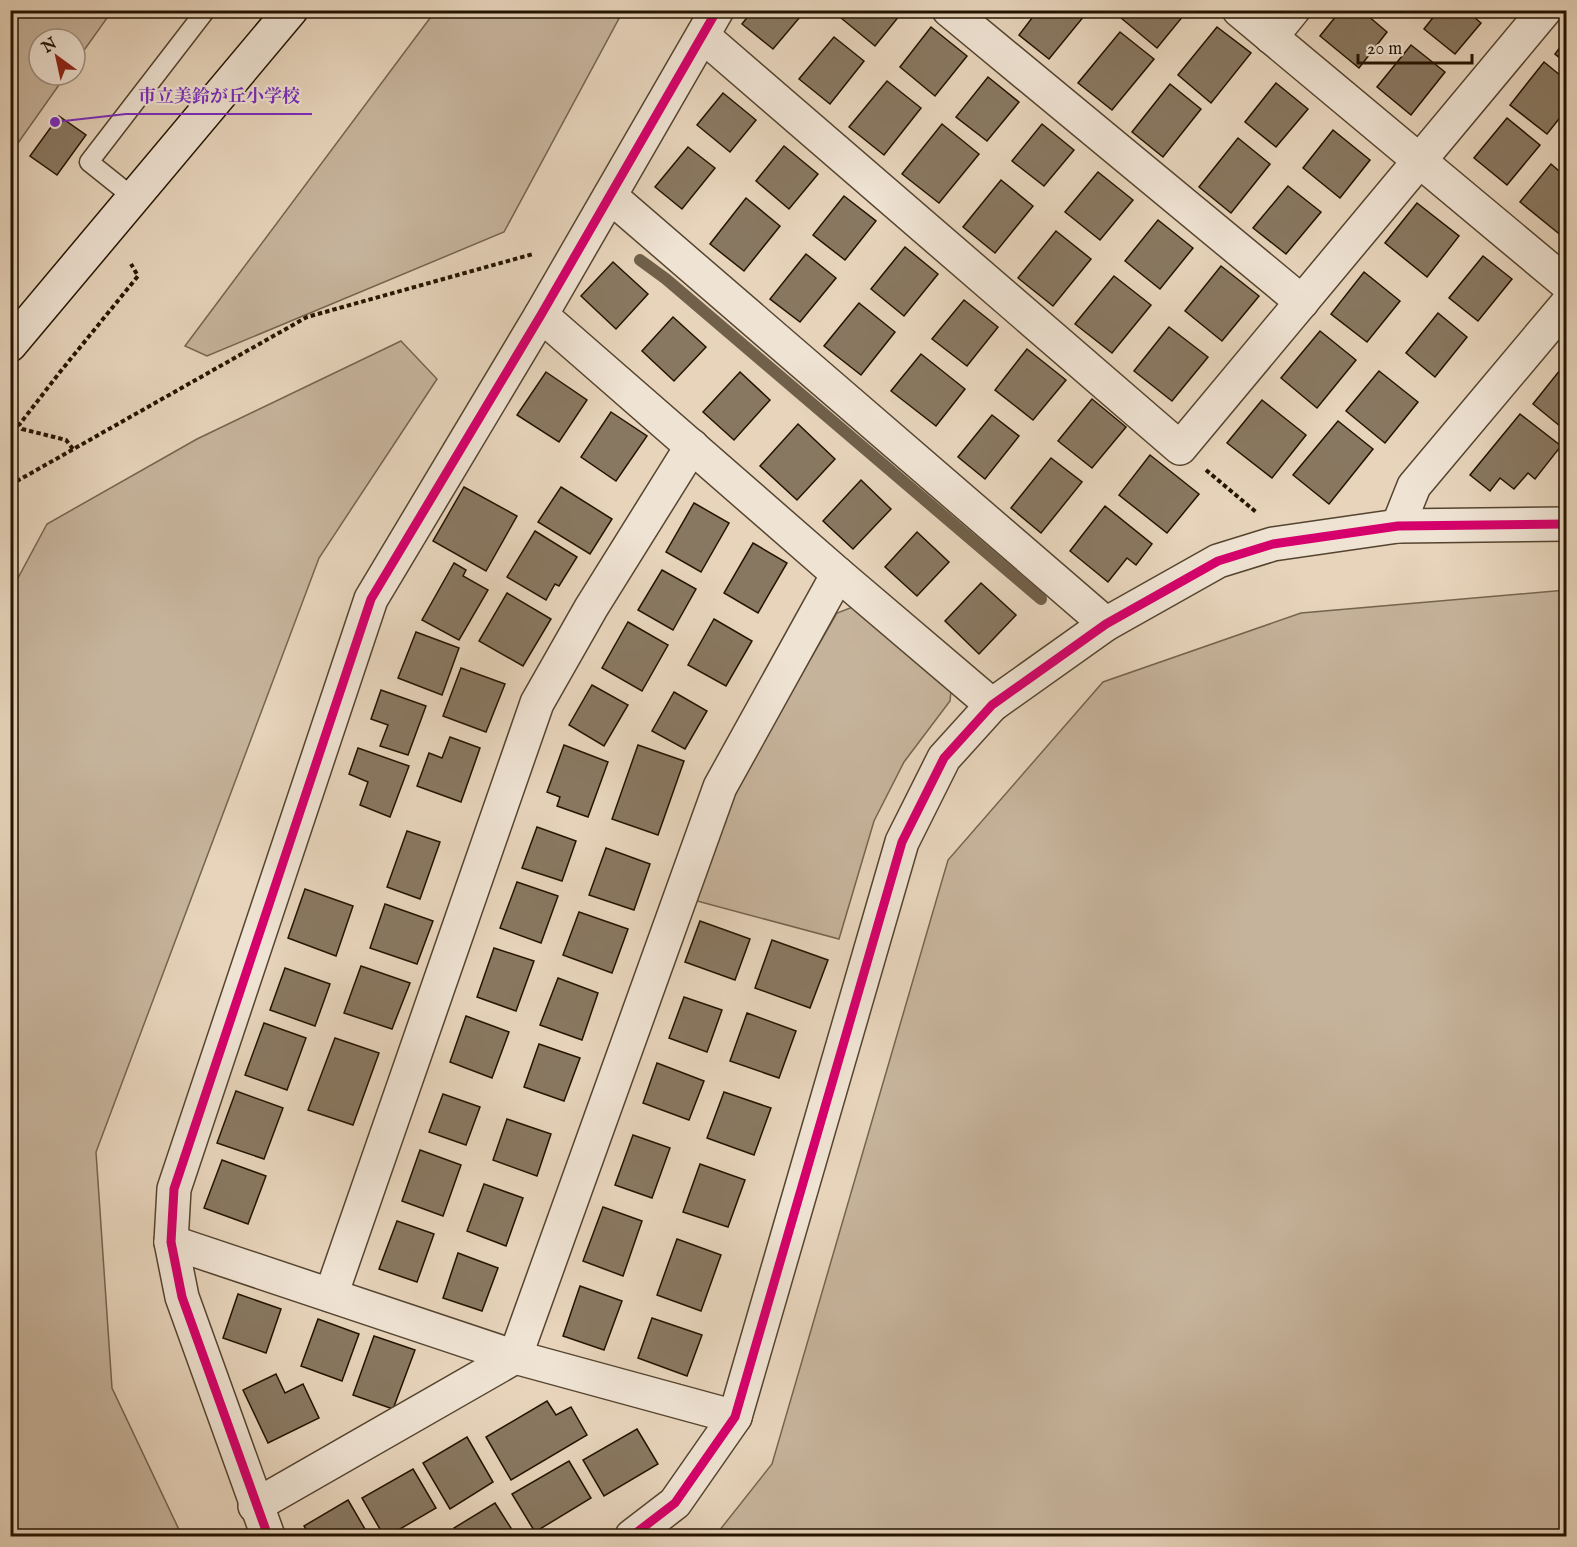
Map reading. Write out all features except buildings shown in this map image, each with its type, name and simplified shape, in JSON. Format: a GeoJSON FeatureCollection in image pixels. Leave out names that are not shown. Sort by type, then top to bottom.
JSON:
{"type":"FeatureCollection","features":[{"type":"Feature","properties":{"kind":"street"},"geometry":{"type":"LineString","coordinates":[[10,345],[291,10]]}},
{"type":"Feature","properties":{"kind":"street"},"geometry":{"type":"LineString","coordinates":[[948,10],[1302,302]]}},
{"type":"Feature","properties":{"kind":"street"},"geometry":{"type":"LineString","coordinates":[[1239,10],[1566,284]]}},
{"type":"Feature","properties":{"kind":"street"},"geometry":{"type":"LineString","coordinates":[[1271,38],[1293,10]]}},
{"type":"Feature","properties":{"kind":"street"},"geometry":{"type":"LineString","coordinates":[[268,1536],[255,1506],[182,1297],[171,1242],[174,1189],[371,599],[541,315],[710,23],[1180,448],[1421,162],[1545,10]]}},
{"type":"Feature","properties":{"kind":"street"},"geometry":{"type":"LineString","coordinates":[[610,196],[1106,624]]}},
{"type":"Feature","properties":{"kind":"street"},"geometry":{"type":"LineString","coordinates":[[1398,526],[1414,486],[1566,305]]}},
{"type":"Feature","properties":{"kind":"street"},"geometry":{"type":"LineString","coordinates":[[541,315],[992,705]]}},
{"type":"Feature","properties":{"kind":"street"},"geometry":{"type":"LineString","coordinates":[[331,1295],[537,703],[591,608],[692,446]]}},
{"type":"Feature","properties":{"kind":"street"},"geometry":{"type":"LineString","coordinates":[[632,1536],[675,1503],[735,1417],[902,842],[944,758],[992,705],[1106,624],[1218,561],[1273,544],[1398,526],[1566,524]]}},
{"type":"Feature","properties":{"kind":"street"},"geometry":{"type":"LineString","coordinates":[[255,1506],[515,1357],[720,787],[838,574]]}},
{"type":"Feature","properties":{"kind":"street"},"geometry":{"type":"LineString","coordinates":[[171,1242],[515,1357],[735,1417]]}},
{"type":"Feature","properties":{"kind":"lane"},"geometry":{"type":"LineString","coordinates":[[134,198],[89,162],[206,10]]}},
{"type":"Feature","properties":{"kind":"path"},"geometry":{"type":"LineString","coordinates":[[10,485],[307,317],[549,249],[578,251]]}},
{"type":"Feature","properties":{"kind":"path"},"geometry":{"type":"LineString","coordinates":[[73,449],[66,440],[22,429],[19,425],[138,276],[131,264]]}},
{"type":"Feature","properties":{"kind":"path"},"geometry":{"type":"LineString","coordinates":[[1180,448],[1265,519]]}},
{"type":"Feature","properties":{"kind":"shaded area"},"geometry":{"type":"Polygon","coordinates":[[[11,10],[112,11],[87,46],[87,27],[27,27],[27,87],[58,87],[11,153],[11,10]]]}},
{"type":"Feature","properties":{"kind":"shaded area"},"geometry":{"type":"Polygon","coordinates":[[[436,10],[623,11],[504,232],[207,356],[185,346],[436,10]]]}},
{"type":"Feature","properties":{"kind":"shaded area"},"geometry":{"type":"Polygon","coordinates":[[[401,341],[437,379],[319,558],[96,1152],[112,1388],[182,1536],[11,1536],[11,591],[47,524],[197,439],[401,341]]]}},
{"type":"Feature","properties":{"kind":"shaded area"},"geometry":{"type":"Polygon","coordinates":[[[1566,590],[1566,1536],[715,1536],[772,1464],[948,860],[1103,682],[1301,613],[1566,590]]]}},
{"type":"Feature","properties":{"kind":"shaded area"},"geometry":{"type":"Polygon","coordinates":[[[855,606],[952,680],[950,701],[904,762],[874,821],[839,939],[697,901],[731,797],[837,613],[855,606]]]}},
{"type":"Feature","properties":{"kind":"waterway"},"geometry":{"type":"LineString","coordinates":[[640,260],[666,279],[1041,599]]}},
{"type":"Feature","properties":{"kind":"cycle path"},"geometry":{"type":"LineString","coordinates":[[268,1536],[182,1297],[171,1242],[174,1189],[371,599],[541,315],[717,10]]}},
{"type":"Feature","properties":{"kind":"cycle path"},"geometry":{"type":"LineString","coordinates":[[632,1536],[675,1503],[735,1417],[902,842],[944,758],[992,705],[1106,624],[1218,561],[1273,544],[1398,526],[1566,524]]}},
{"type":"Feature","properties":{"kind":"place","name":"市立美鈴が丘小学校"},"geometry":{"type":"Point","coordinates":[55,122]}}]}
